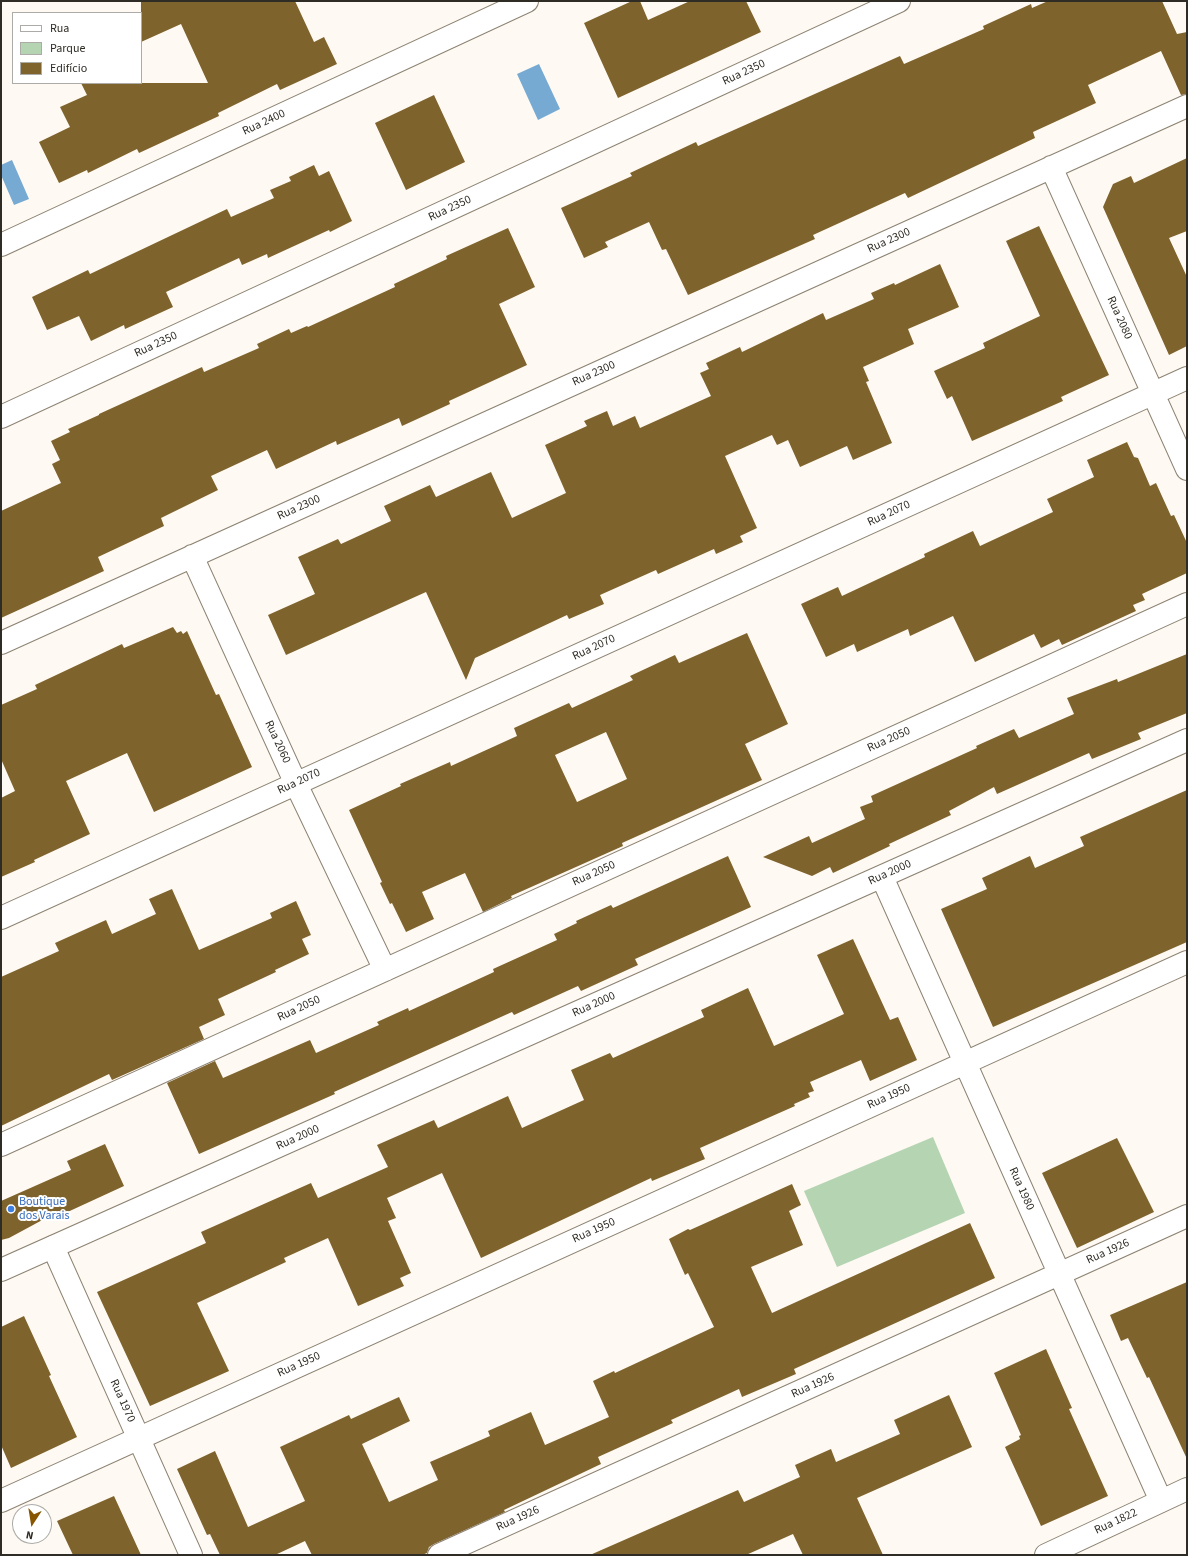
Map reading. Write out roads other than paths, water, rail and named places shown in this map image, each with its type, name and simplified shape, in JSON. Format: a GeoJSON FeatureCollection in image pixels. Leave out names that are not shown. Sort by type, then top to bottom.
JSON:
{"type":"FeatureCollection","features":[{"type":"Feature","properties":{"kind":"street","name":"Rua 2400"},"geometry":{"type":"LineString","coordinates":[[1,245],[526,1]]}},
{"type":"Feature","properties":{"kind":"street","name":"Rua 2350"},"geometry":{"type":"LineString","coordinates":[[1,417],[899,1]]}},
{"type":"Feature","properties":{"kind":"street","name":"Rua 2300"},"geometry":{"type":"LineString","coordinates":[[1,643],[1187,106]]}},
{"type":"Feature","properties":{"kind":"street","name":"Rua 2080"},"geometry":{"type":"LineString","coordinates":[[1051,167],[1187,469]]}},
{"type":"Feature","properties":{"kind":"street","name":"Rua 2070"},"geometry":{"type":"LineString","coordinates":[[1,918],[1187,378]]}},
{"type":"Feature","properties":{"kind":"street","name":"Rua 2060"},"geometry":{"type":"LineString","coordinates":[[192,556],[296,784],[385,970]]}},
{"type":"Feature","properties":{"kind":"street","name":"Rua 2050"},"geometry":{"type":"LineString","coordinates":[[1,1145],[1187,604]]}},
{"type":"Feature","properties":{"kind":"street","name":"Rua 2000"},"geometry":{"type":"LineString","coordinates":[[1,1270],[1187,740]]}},
{"type":"Feature","properties":{"kind":"street","name":"Rua 1980"},"geometry":{"type":"LineString","coordinates":[[882,877],[1161,1500]]}},
{"type":"Feature","properties":{"kind":"street","name":"Rua 1950"},"geometry":{"type":"LineString","coordinates":[[1,1501],[1187,962]]}},
{"type":"Feature","properties":{"kind":"street","name":"Rua 1926"},"geometry":{"type":"LineString","coordinates":[[438,1555],[1187,1216]]}},
{"type":"Feature","properties":{"kind":"street","name":"Rua 1970"},"geometry":{"type":"LineString","coordinates":[[53,1247],[191,1555]]}},
{"type":"Feature","properties":{"kind":"street","name":"Rua 1822"},"geometry":{"type":"LineString","coordinates":[[1046,1555],[1187,1489]]}},
{"type":"Feature","properties":{"kind":"water"},"geometry":{"type":"Polygon","coordinates":[[[539,64],[560,109],[538,120],[517,74],[539,64]]]}},
{"type":"Feature","properties":{"kind":"water"},"geometry":{"type":"Polygon","coordinates":[[[12,160],[29,199],[14,205],[1,175],[1,165],[12,160]]]}},
{"type":"Feature","properties":{"kind":"place","name":"Boutique dos Varais"},"geometry":{"type":"Point","coordinates":[11,1209]}}]}
